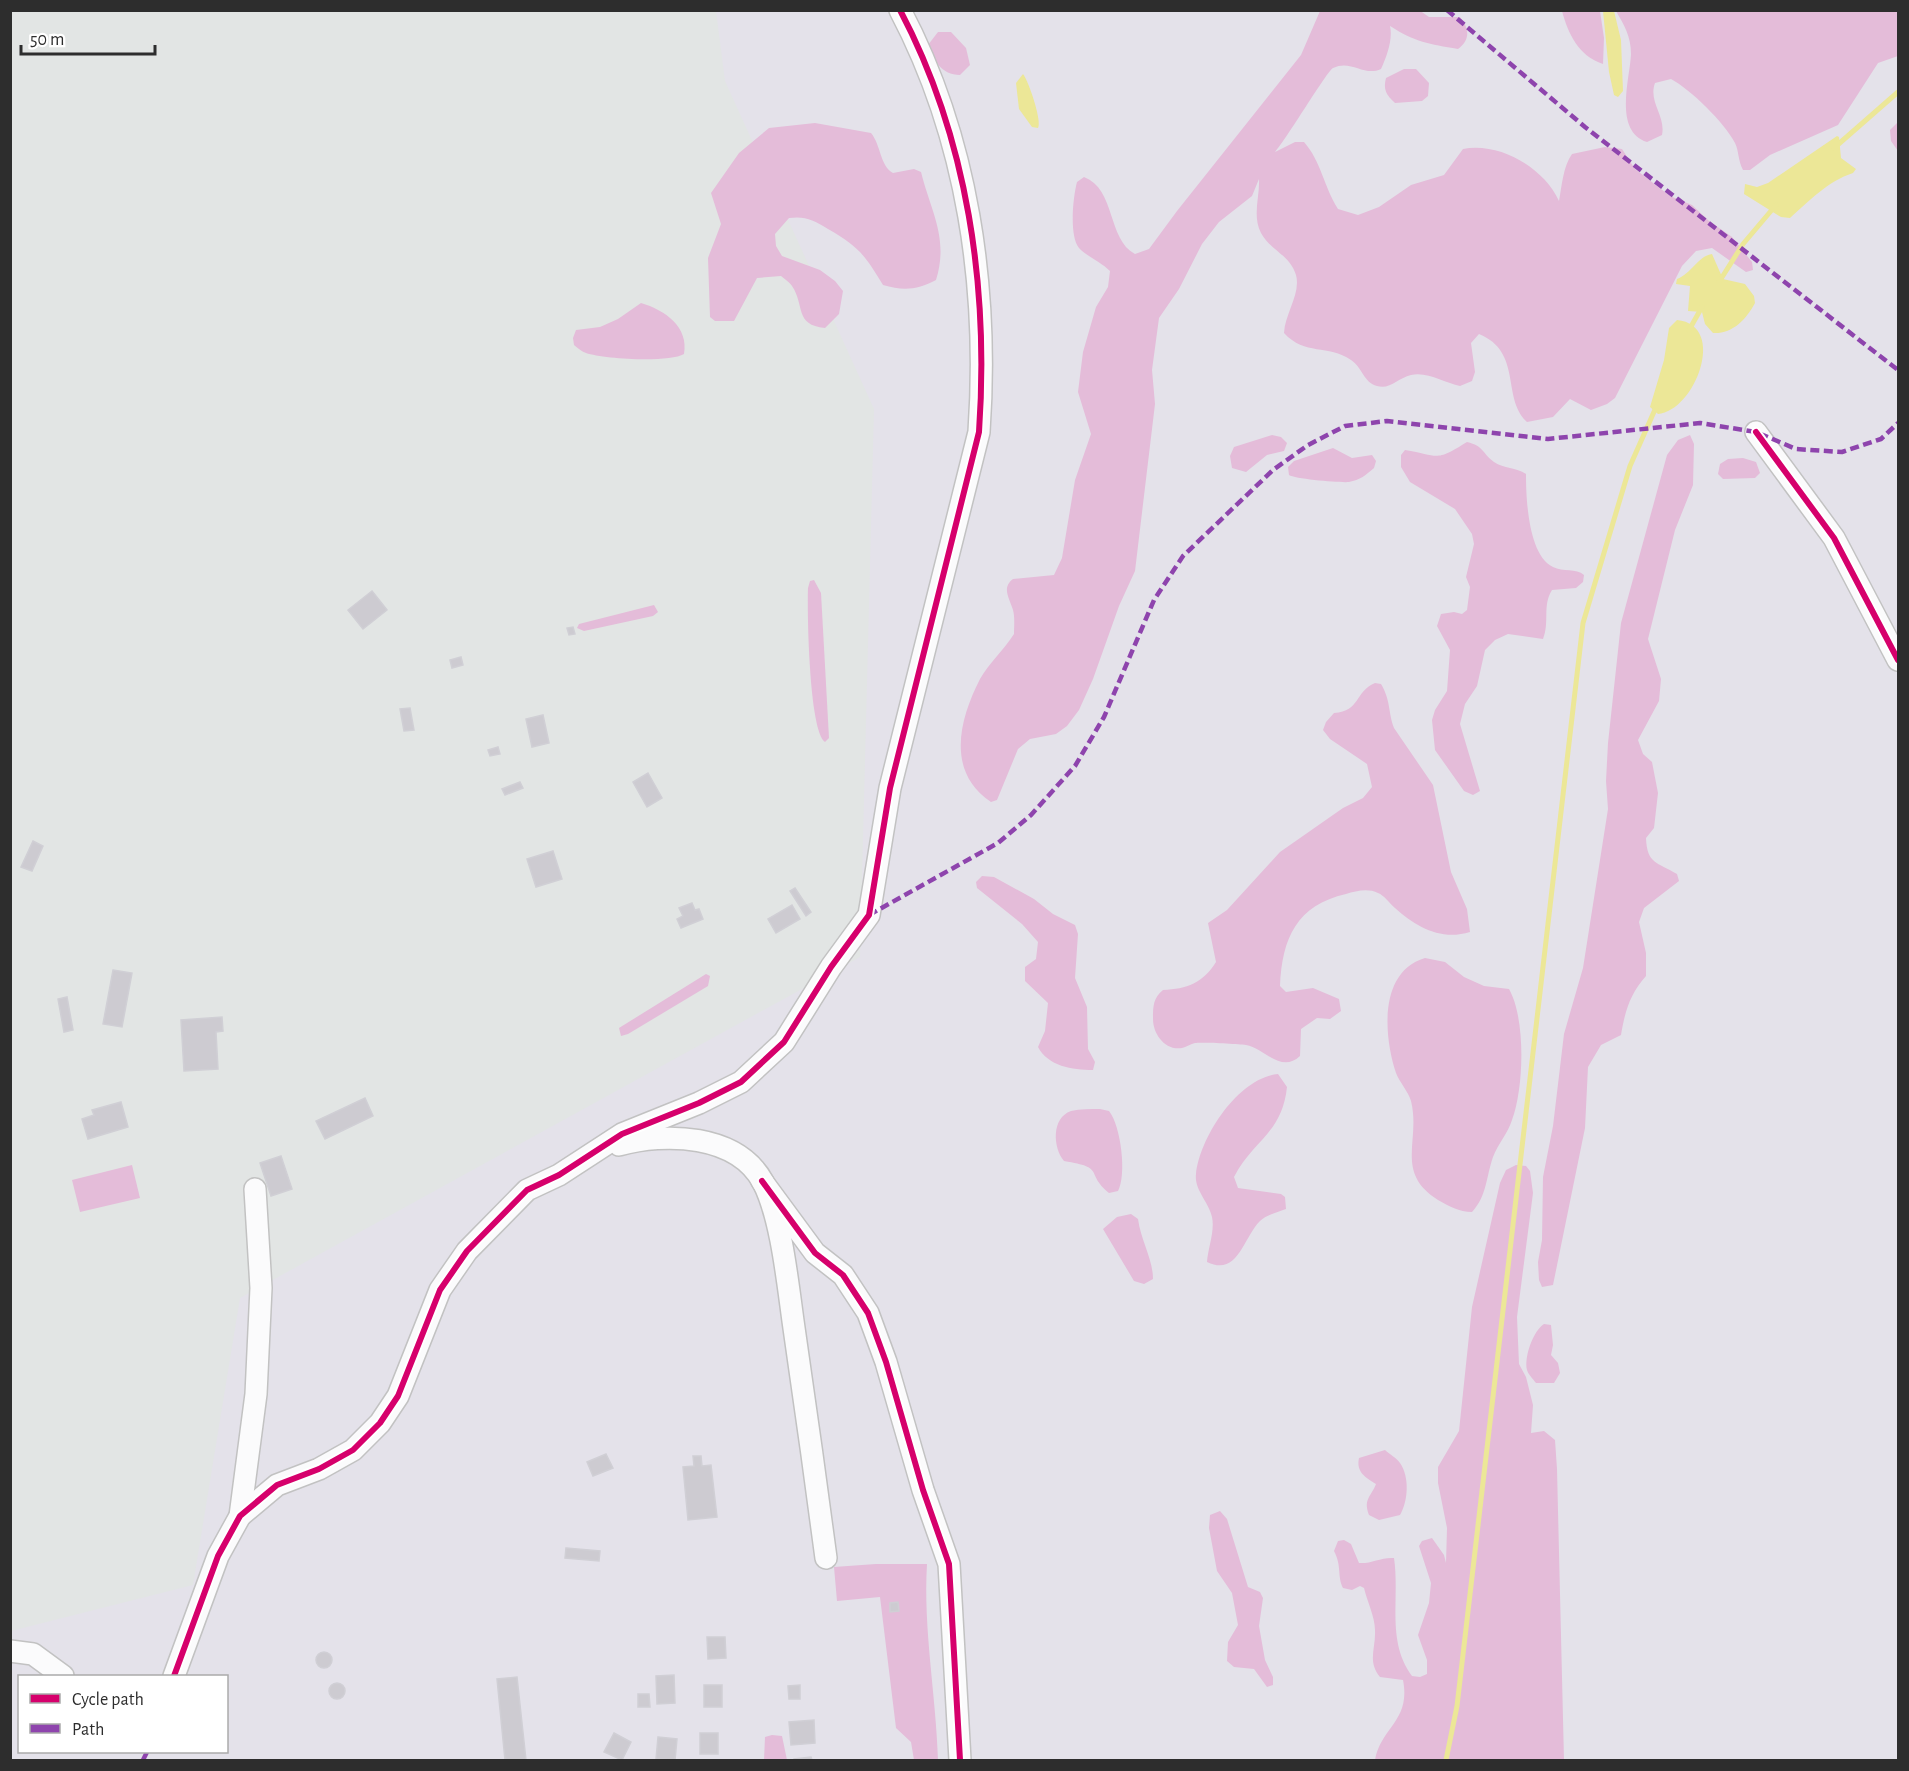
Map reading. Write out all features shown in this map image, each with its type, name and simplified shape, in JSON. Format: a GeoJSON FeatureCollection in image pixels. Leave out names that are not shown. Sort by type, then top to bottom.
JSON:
{"type":"FeatureCollection","features":[{"type":"Feature","properties":{"kind":"street"},"geometry":{"type":"LineString","coordinates":[[175,1675],[218,1556],[240,1516],[277,1485],[319,1469],[353,1450],[366,1436],[398,1396],[440,1290],[467,1251],[527,1190],[537,1187],[622,1134],[699,1103],[741,1082],[784,1042],[831,967],[869,915],[882,826],[895,766],[979,432],[983,379],[974,244],[955,149],[924,56],[900,10]]}},
{"type":"Feature","properties":{"kind":"street"},"geometry":{"type":"LineString","coordinates":[[1756,432],[1833,538],[1899,660]]}},
{"type":"Feature","properties":{"kind":"street"},"geometry":{"type":"LineString","coordinates":[[596,1152],[633,1141],[671,1138],[706,1142],[739,1156],[762,1181],[815,1253],[843,1275],[868,1314],[886,1362],[923,1490],[949,1564],[960,1761]]}},
{"type":"Feature","properties":{"kind":"street"},"geometry":{"type":"LineString","coordinates":[[762,1181],[773,1210],[788,1280],[826,1558]]}},
{"type":"Feature","properties":{"kind":"street"},"geometry":{"type":"LineString","coordinates":[[240,1516],[257,1382],[261,1288],[255,1189]]}},
{"type":"Feature","properties":{"kind":"street"},"geometry":{"type":"LineString","coordinates":[[10,1651],[33,1654],[60,1675]]}},
{"type":"Feature","properties":{"kind":"shaded area"},"geometry":{"type":"Polygon","coordinates":[[[1419,10],[1429,17],[1460,17],[1467,29],[1465,41],[1458,49],[1430,44],[1407,36],[1390,26],[1390,42],[1381,69],[1369,71],[1346,65],[1333,68],[1275,152],[1295,142],[1304,142],[1315,157],[1338,209],[1358,215],[1379,207],[1411,185],[1444,175],[1463,149],[1477,148],[1506,154],[1532,168],[1552,189],[1559,201],[1565,170],[1572,154],[1605,147],[1622,149],[1635,169],[1670,196],[1692,205],[1709,221],[1732,237],[1752,262],[1753,270],[1746,272],[1712,248],[1696,251],[1682,266],[1615,398],[1591,410],[1570,399],[1553,417],[1527,422],[1519,412],[1507,363],[1501,352],[1493,342],[1479,334],[1471,343],[1475,372],[1472,381],[1460,386],[1417,374],[1406,376],[1382,387],[1369,382],[1355,363],[1342,355],[1300,345],[1284,333],[1295,296],[1296,275],[1285,257],[1265,239],[1258,226],[1259,179],[1252,196],[1219,222],[1202,244],[1179,289],[1159,318],[1152,370],[1155,404],[1135,571],[1119,606],[1093,679],[1079,710],[1067,726],[1056,734],[1030,739],[1018,749],[997,800],[991,802],[977,790],[967,776],[962,761],[962,728],[980,679],[1014,634],[1014,613],[1007,590],[1009,582],[1013,579],[1054,575],[1062,558],[1075,480],[1091,434],[1078,392],[1083,352],[1096,307],[1108,287],[1110,271],[1082,251],[1076,242],[1073,216],[1077,182],[1084,177],[1102,192],[1126,247],[1135,254],[1149,249],[1301,55],[1320,11],[1419,10]]]}},
{"type":"Feature","properties":{"kind":"shaded area"},"geometry":{"type":"Polygon","coordinates":[[[10,11],[716,11],[725,81],[874,409],[860,957],[240,1298],[193,1585],[11,1631],[10,11]]]}},
{"type":"Feature","properties":{"kind":"shaded area"},"geometry":{"type":"Polygon","coordinates":[[[1562,11],[1600,11],[1604,38],[1603,64],[1587,55],[1575,43],[1562,11]]]}},
{"type":"Feature","properties":{"kind":"shaded area"},"geometry":{"type":"Polygon","coordinates":[[[1603,11],[1614,11],[1621,40],[1623,91],[1618,97],[1614,95],[1609,72],[1603,11]]]}},
{"type":"Feature","properties":{"kind":"shaded area"},"geometry":{"type":"Polygon","coordinates":[[[1616,11],[1898,11],[1898,56],[1878,63],[1838,125],[1770,155],[1750,170],[1743,170],[1735,143],[1723,126],[1697,98],[1671,79],[1655,83],[1653,90],[1662,122],[1662,135],[1647,142],[1637,136],[1630,127],[1626,103],[1630,42],[1616,11]]]}},
{"type":"Feature","properties":{"kind":"shaded area"},"geometry":{"type":"Polygon","coordinates":[[[938,32],[951,32],[966,48],[970,65],[960,75],[943,69],[933,56],[928,45],[938,32]]]}},
{"type":"Feature","properties":{"kind":"shaded area"},"geometry":{"type":"Polygon","coordinates":[[[1404,69],[1416,69],[1429,83],[1428,96],[1422,101],[1395,103],[1387,94],[1386,78],[1404,69]]]}},
{"type":"Feature","properties":{"kind":"shaded area"},"geometry":{"type":"Polygon","coordinates":[[[1023,74],[1034,101],[1038,128],[1032,127],[1019,109],[1016,83],[1023,74]]]}},
{"type":"Feature","properties":{"kind":"shaded area"},"geometry":{"type":"Polygon","coordinates":[[[1898,122],[1898,151],[1891,141],[1890,130],[1898,122]]]}},
{"type":"Feature","properties":{"kind":"shaded area"},"geometry":{"type":"Polygon","coordinates":[[[815,123],[871,133],[889,170],[893,173],[914,169],[921,172],[940,238],[941,251],[936,280],[923,286],[910,288],[883,285],[866,259],[847,241],[814,221],[805,218],[789,218],[775,234],[776,246],[782,256],[820,270],[835,281],[843,291],[839,314],[825,328],[809,323],[804,318],[792,286],[781,276],[757,278],[734,321],[715,321],[710,317],[708,258],[721,224],[711,193],[739,153],[769,128],[815,123]]]}},
{"type":"Feature","properties":{"kind":"shaded area"},"geometry":{"type":"Polygon","coordinates":[[[1837,136],[1841,158],[1856,169],[1853,173],[1827,186],[1790,218],[1781,217],[1744,194],[1745,184],[1757,187],[1768,183],[1837,136]]]}},
{"type":"Feature","properties":{"kind":"shaded area"},"geometry":{"type":"Polygon","coordinates":[[[1712,254],[1723,279],[1745,284],[1754,296],[1755,303],[1738,325],[1720,333],[1713,333],[1705,324],[1702,312],[1688,311],[1690,286],[1676,284],[1677,279],[1707,255],[1712,254]]]}},
{"type":"Feature","properties":{"kind":"shaded area"},"geometry":{"type":"Polygon","coordinates":[[[641,303],[659,310],[679,328],[685,344],[684,354],[651,359],[621,358],[586,353],[574,345],[573,338],[576,330],[600,327],[618,319],[641,303]]]}},
{"type":"Feature","properties":{"kind":"shaded area"},"geometry":{"type":"Polygon","coordinates":[[[1677,320],[1692,325],[1701,336],[1703,351],[1700,368],[1694,384],[1684,399],[1672,409],[1658,414],[1650,407],[1664,360],[1669,328],[1677,320]]]}},
{"type":"Feature","properties":{"kind":"shaded area"},"geometry":{"type":"Polygon","coordinates":[[[1272,435],[1281,437],[1287,443],[1284,451],[1267,455],[1246,472],[1232,468],[1230,456],[1234,447],[1272,435]]]}},
{"type":"Feature","properties":{"kind":"shaded area"},"geometry":{"type":"Polygon","coordinates":[[[1690,435],[1694,444],[1693,485],[1675,530],[1648,639],[1661,679],[1659,701],[1638,740],[1643,754],[1652,762],[1658,793],[1654,828],[1646,838],[1648,853],[1654,861],[1677,874],[1679,881],[1644,908],[1639,922],[1646,953],[1646,976],[1629,1003],[1621,1035],[1601,1045],[1588,1067],[1585,1128],[1553,1285],[1542,1287],[1539,1280],[1538,1262],[1542,1240],[1543,1177],[1553,1126],[1564,1034],[1583,968],[1608,809],[1606,781],[1608,743],[1621,623],[1667,455],[1678,440],[1690,435]]]}},
{"type":"Feature","properties":{"kind":"shaded area"},"geometry":{"type":"Polygon","coordinates":[[[1467,442],[1480,448],[1498,464],[1526,474],[1530,525],[1538,551],[1553,567],[1584,575],[1583,582],[1576,588],[1552,590],[1547,602],[1543,639],[1508,634],[1495,640],[1485,650],[1477,686],[1465,704],[1460,724],[1480,791],[1473,795],[1464,791],[1435,750],[1432,720],[1435,710],[1447,691],[1450,650],[1437,626],[1441,614],[1454,612],[1462,614],[1467,610],[1470,587],[1466,577],[1474,544],[1472,534],[1455,509],[1410,482],[1401,467],[1401,455],[1405,450],[1437,456],[1449,453],[1467,442]]]}},
{"type":"Feature","properties":{"kind":"shaded area"},"geometry":{"type":"Polygon","coordinates":[[[1333,448],[1352,458],[1372,455],[1376,461],[1374,468],[1363,477],[1349,482],[1289,475],[1288,467],[1294,461],[1333,448]]]}},
{"type":"Feature","properties":{"kind":"shaded area"},"geometry":{"type":"Polygon","coordinates":[[[1743,458],[1756,462],[1760,473],[1755,478],[1723,479],[1718,474],[1720,464],[1728,459],[1743,458]]]}},
{"type":"Feature","properties":{"kind":"shaded area"},"geometry":{"type":"Polygon","coordinates":[[[814,580],[821,593],[829,738],[825,742],[815,717],[810,670],[808,588],[810,581],[814,580]]]}},
{"type":"Feature","properties":{"kind":"shaded area"},"geometry":{"type":"Polygon","coordinates":[[[654,605],[658,612],[653,616],[584,631],[577,628],[579,624],[654,605]]]}},
{"type":"Feature","properties":{"kind":"shaded area"},"geometry":{"type":"Polygon","coordinates":[[[1375,683],[1381,684],[1384,690],[1394,728],[1433,785],[1451,872],[1467,909],[1470,932],[1449,935],[1420,926],[1374,891],[1358,891],[1329,899],[1315,906],[1295,926],[1284,953],[1281,969],[1280,986],[1286,992],[1313,988],[1339,999],[1341,1011],[1330,1019],[1317,1018],[1301,1029],[1300,1056],[1293,1061],[1279,1061],[1253,1047],[1220,1043],[1193,1043],[1182,1048],[1170,1047],[1161,1040],[1155,1030],[1154,1003],[1163,990],[1194,984],[1206,975],[1216,962],[1208,923],[1227,910],[1280,852],[1343,808],[1363,798],[1372,787],[1367,764],[1330,739],[1323,730],[1326,722],[1334,713],[1349,709],[1368,687],[1375,683]]]}},
{"type":"Feature","properties":{"kind":"shaded area"},"geometry":{"type":"Polygon","coordinates":[[[982,876],[994,877],[1075,925],[1078,934],[1075,978],[1087,1007],[1088,1049],[1095,1062],[1093,1070],[1061,1066],[1048,1059],[1038,1047],[1045,1031],[1048,1003],[1025,981],[1025,967],[1036,959],[1038,942],[1022,924],[977,888],[976,882],[982,876]]]}},
{"type":"Feature","properties":{"kind":"shaded area"},"geometry":{"type":"Polygon","coordinates":[[[1425,958],[1445,962],[1464,977],[1484,986],[1509,989],[1515,1002],[1518,1018],[1521,1035],[1521,1072],[1516,1106],[1510,1125],[1493,1157],[1481,1199],[1472,1212],[1458,1210],[1438,1200],[1425,1189],[1417,1178],[1412,1155],[1411,1101],[1396,1073],[1389,1042],[1388,1007],[1392,991],[1399,977],[1410,965],[1425,958]]]}},
{"type":"Feature","properties":{"kind":"shaded area"},"geometry":{"type":"Polygon","coordinates":[[[706,974],[710,976],[708,986],[621,1036],[619,1028],[706,974]]]}},
{"type":"Feature","properties":{"kind":"shaded area"},"geometry":{"type":"Polygon","coordinates":[[[1278,1074],[1287,1087],[1279,1116],[1234,1177],[1238,1188],[1281,1194],[1285,1197],[1286,1209],[1260,1221],[1233,1260],[1217,1265],[1207,1262],[1213,1222],[1196,1180],[1199,1159],[1205,1143],[1213,1127],[1236,1098],[1249,1086],[1263,1078],[1278,1074]]]}},
{"type":"Feature","properties":{"kind":"shaded area"},"geometry":{"type":"Polygon","coordinates":[[[1074,1110],[1109,1111],[1113,1118],[1121,1151],[1121,1184],[1118,1191],[1109,1193],[1091,1169],[1064,1161],[1056,1141],[1057,1126],[1065,1115],[1074,1110]]]}},
{"type":"Feature","properties":{"kind":"shaded area"},"geometry":{"type":"Polygon","coordinates":[[[132,1165],[140,1198],[80,1212],[72,1180],[132,1165]]]}},
{"type":"Feature","properties":{"kind":"shaded area"},"geometry":{"type":"Polygon","coordinates":[[[1516,1165],[1526,1166],[1530,1171],[1533,1193],[1517,1317],[1519,1364],[1526,1377],[1533,1405],[1531,1433],[1544,1431],[1555,1440],[1564,1760],[1375,1760],[1383,1739],[1403,1705],[1403,1680],[1380,1677],[1376,1671],[1373,1660],[1375,1625],[1364,1588],[1360,1586],[1352,1590],[1343,1588],[1334,1551],[1338,1541],[1344,1540],[1351,1544],[1359,1563],[1394,1558],[1396,1634],[1399,1648],[1412,1676],[1420,1677],[1427,1674],[1427,1660],[1418,1635],[1429,1603],[1431,1583],[1419,1546],[1422,1541],[1432,1538],[1444,1555],[1446,1563],[1447,1528],[1438,1483],[1438,1467],[1459,1431],[1472,1307],[1500,1183],[1506,1170],[1516,1165]]]}},
{"type":"Feature","properties":{"kind":"shaded area"},"geometry":{"type":"Polygon","coordinates":[[[1131,1214],[1138,1219],[1152,1272],[1153,1279],[1144,1284],[1134,1281],[1103,1229],[1117,1217],[1131,1214]]]}},
{"type":"Feature","properties":{"kind":"shaded area"},"geometry":{"type":"Polygon","coordinates":[[[1544,1324],[1551,1325],[1553,1345],[1551,1355],[1558,1363],[1560,1373],[1554,1383],[1536,1383],[1529,1375],[1526,1365],[1530,1345],[1536,1332],[1544,1324]]]}},
{"type":"Feature","properties":{"kind":"shaded area"},"geometry":{"type":"Polygon","coordinates":[[[1385,1450],[1399,1461],[1403,1469],[1407,1482],[1406,1497],[1400,1515],[1379,1520],[1369,1515],[1367,1505],[1368,1498],[1376,1484],[1362,1474],[1358,1463],[1359,1458],[1385,1450]]]}},
{"type":"Feature","properties":{"kind":"shaded area"},"geometry":{"type":"Polygon","coordinates":[[[1220,1511],[1227,1519],[1248,1587],[1260,1592],[1263,1598],[1259,1626],[1265,1660],[1273,1677],[1273,1685],[1267,1687],[1254,1669],[1234,1667],[1227,1661],[1228,1642],[1238,1625],[1232,1593],[1217,1571],[1209,1528],[1210,1515],[1220,1511]]]}},
{"type":"Feature","properties":{"kind":"shaded area"},"geometry":{"type":"Polygon","coordinates":[[[927,1564],[928,1637],[938,1760],[914,1760],[911,1742],[896,1728],[880,1597],[837,1601],[834,1567],[927,1564]]]}},
{"type":"Feature","properties":{"kind":"shaded area"},"geometry":{"type":"Polygon","coordinates":[[[782,1736],[787,1760],[764,1760],[765,1737],[782,1736]]]}},
{"type":"Feature","properties":{"kind":"building"},"geometry":{"type":"Polygon","coordinates":[[[372,591],[387,610],[363,629],[348,610],[372,591]]]}},
{"type":"Feature","properties":{"kind":"building"},"geometry":{"type":"Polygon","coordinates":[[[573,627],[575,634],[569,635],[567,628],[573,627]]]}},
{"type":"Feature","properties":{"kind":"building"},"geometry":{"type":"Polygon","coordinates":[[[461,657],[463,665],[452,668],[450,660],[461,657]]]}},
{"type":"Feature","properties":{"kind":"building"},"geometry":{"type":"Polygon","coordinates":[[[410,708],[414,730],[404,731],[400,709],[410,708]]]}},
{"type":"Feature","properties":{"kind":"building"},"geometry":{"type":"Polygon","coordinates":[[[543,715],[549,743],[532,747],[526,719],[543,715]]]}},
{"type":"Feature","properties":{"kind":"building"},"geometry":{"type":"Polygon","coordinates":[[[498,747],[500,754],[490,756],[488,750],[498,747]]]}},
{"type":"Feature","properties":{"kind":"building"},"geometry":{"type":"Polygon","coordinates":[[[648,773],[662,798],[647,807],[633,782],[648,773]]]}},
{"type":"Feature","properties":{"kind":"building"},"geometry":{"type":"Polygon","coordinates":[[[520,782],[523,788],[505,795],[502,789],[520,782]]]}},
{"type":"Feature","properties":{"kind":"building"},"geometry":{"type":"Polygon","coordinates":[[[33,841],[43,846],[32,871],[21,867],[33,841]]]}},
{"type":"Feature","properties":{"kind":"building"},"geometry":{"type":"Polygon","coordinates":[[[553,851],[562,879],[536,887],[527,859],[553,851]]]}},
{"type":"Feature","properties":{"kind":"building"},"geometry":{"type":"Polygon","coordinates":[[[795,888],[811,912],[806,916],[790,891],[795,888]]]}},
{"type":"Feature","properties":{"kind":"building"},"geometry":{"type":"Polygon","coordinates":[[[692,903],[695,910],[699,909],[703,919],[681,928],[677,919],[683,916],[679,908],[692,903]]]}},
{"type":"Feature","properties":{"kind":"building"},"geometry":{"type":"Polygon","coordinates":[[[792,905],[800,919],[776,933],[768,919],[792,905]]]}},
{"type":"Feature","properties":{"kind":"building"},"geometry":{"type":"Polygon","coordinates":[[[113,970],[132,973],[122,1027],[103,1024],[113,970]]]}},
{"type":"Feature","properties":{"kind":"building"},"geometry":{"type":"Polygon","coordinates":[[[67,997],[73,1030],[64,1032],[58,999],[67,997]]]}},
{"type":"Feature","properties":{"kind":"building"},"geometry":{"type":"Polygon","coordinates":[[[222,1017],[223,1031],[216,1032],[218,1069],[184,1071],[181,1020],[222,1017]]]}},
{"type":"Feature","properties":{"kind":"building"},"geometry":{"type":"Polygon","coordinates":[[[365,1098],[373,1116],[325,1139],[316,1121],[365,1098]]]}},
{"type":"Feature","properties":{"kind":"building"},"geometry":{"type":"Polygon","coordinates":[[[121,1102],[128,1127],[88,1139],[82,1119],[94,1115],[92,1110],[121,1102]]]}},
{"type":"Feature","properties":{"kind":"building"},"geometry":{"type":"Polygon","coordinates":[[[281,1156],[292,1189],[271,1196],[260,1163],[281,1156]]]}},
{"type":"Feature","properties":{"kind":"building"},"geometry":{"type":"Polygon","coordinates":[[[606,1454],[613,1468],[593,1476],[587,1462],[606,1454]]]}},
{"type":"Feature","properties":{"kind":"building"},"geometry":{"type":"Polygon","coordinates":[[[693,1456],[701,1456],[702,1466],[711,1465],[717,1517],[688,1520],[683,1467],[694,1466],[693,1456]]]}},
{"type":"Feature","properties":{"kind":"building"},"geometry":{"type":"Polygon","coordinates":[[[566,1548],[600,1551],[599,1561],[565,1558],[566,1548]]]}},
{"type":"Feature","properties":{"kind":"building"},"geometry":{"type":"Polygon","coordinates":[[[898,1602],[899,1611],[890,1612],[890,1603],[898,1602]]]}},
{"type":"Feature","properties":{"kind":"building"},"geometry":{"type":"Polygon","coordinates":[[[707,1637],[725,1637],[726,1658],[708,1659],[707,1637]]]}},
{"type":"Feature","properties":{"kind":"building"},"geometry":{"type":"Polygon","coordinates":[[[324,1652],[330,1654],[332,1660],[330,1666],[324,1668],[318,1666],[316,1660],[318,1654],[324,1652]]]}},
{"type":"Feature","properties":{"kind":"building"},"geometry":{"type":"Polygon","coordinates":[[[674,1675],[675,1703],[657,1704],[656,1676],[674,1675]]]}},
{"type":"Feature","properties":{"kind":"building"},"geometry":{"type":"Polygon","coordinates":[[[517,1677],[526,1760],[505,1760],[497,1679],[517,1677]]]}},
{"type":"Feature","properties":{"kind":"building"},"geometry":{"type":"Polygon","coordinates":[[[337,1683],[343,1685],[345,1691],[343,1697],[337,1699],[331,1697],[329,1691],[331,1685],[337,1683]]]}},
{"type":"Feature","properties":{"kind":"building"},"geometry":{"type":"Polygon","coordinates":[[[704,1685],[722,1685],[722,1707],[704,1707],[704,1685]]]}},
{"type":"Feature","properties":{"kind":"building"},"geometry":{"type":"Polygon","coordinates":[[[800,1685],[800,1699],[789,1699],[788,1686],[800,1685]]]}},
{"type":"Feature","properties":{"kind":"building"},"geometry":{"type":"Polygon","coordinates":[[[638,1694],[649,1694],[650,1707],[638,1707],[638,1694]]]}},
{"type":"Feature","properties":{"kind":"building"},"geometry":{"type":"Polygon","coordinates":[[[814,1720],[815,1743],[791,1745],[789,1722],[814,1720]]]}},
{"type":"Feature","properties":{"kind":"building"},"geometry":{"type":"Polygon","coordinates":[[[614,1733],[631,1742],[622,1760],[604,1752],[614,1733]]]}},
{"type":"Feature","properties":{"kind":"building"},"geometry":{"type":"Polygon","coordinates":[[[700,1733],[718,1733],[718,1754],[700,1754],[700,1733]]]}},
{"type":"Feature","properties":{"kind":"building"},"geometry":{"type":"Polygon","coordinates":[[[658,1737],[677,1739],[675,1760],[656,1759],[658,1737]]]}},
{"type":"Feature","properties":{"kind":"building"},"geometry":{"type":"Polygon","coordinates":[[[811,1757],[812,1760],[794,1760],[794,1759],[811,1757]]]}},
{"type":"Feature","properties":{"kind":"waterway"},"geometry":{"type":"LineString","coordinates":[[1834,148],[1898,92]]}},
{"type":"Feature","properties":{"kind":"waterway"},"geometry":{"type":"LineString","coordinates":[[1719,282],[1743,244],[1776,205]]}},
{"type":"Feature","properties":{"kind":"waterway"},"geometry":{"type":"LineString","coordinates":[[1689,330],[1702,307]]}},
{"type":"Feature","properties":{"kind":"waterway"},"geometry":{"type":"LineString","coordinates":[[1446,1760],[1457,1706],[1583,623],[1630,466],[1657,405]]}},
{"type":"Feature","properties":{"kind":"marked path"},"geometry":{"type":"LineString","coordinates":[[1447,10],[1585,127],[1898,370]]}},
{"type":"Feature","properties":{"kind":"marked path"},"geometry":{"type":"LineString","coordinates":[[869,915],[998,843],[1031,815],[1075,766],[1104,717],[1154,600],[1183,556],[1273,470],[1308,445],[1345,426],[1387,421],[1548,439],[1700,423],[1756,432],[1796,449],[1842,452],[1881,439],[1898,423]]}},
{"type":"Feature","properties":{"kind":"marked path"},"geometry":{"type":"LineString","coordinates":[[143,1760],[146,1753]]}},
{"type":"Feature","properties":{"kind":"cycle path"},"geometry":{"type":"LineString","coordinates":[[174,1675],[218,1556],[240,1516],[277,1485],[319,1469],[353,1450],[380,1423],[398,1396],[440,1290],[467,1251],[527,1190],[559,1175],[622,1134],[699,1103],[741,1082],[784,1042],[831,967],[869,915],[890,788],[979,432],[981,378],[976,269],[969,215],[958,162],[923,59],[900,10]]}},
{"type":"Feature","properties":{"kind":"cycle path"},"geometry":{"type":"LineString","coordinates":[[1756,432],[1834,538],[1898,660]]}},
{"type":"Feature","properties":{"kind":"cycle path"},"geometry":{"type":"LineString","coordinates":[[762,1181],[815,1253],[843,1275],[868,1313],[886,1362],[923,1490],[949,1564],[960,1760]]}}]}
